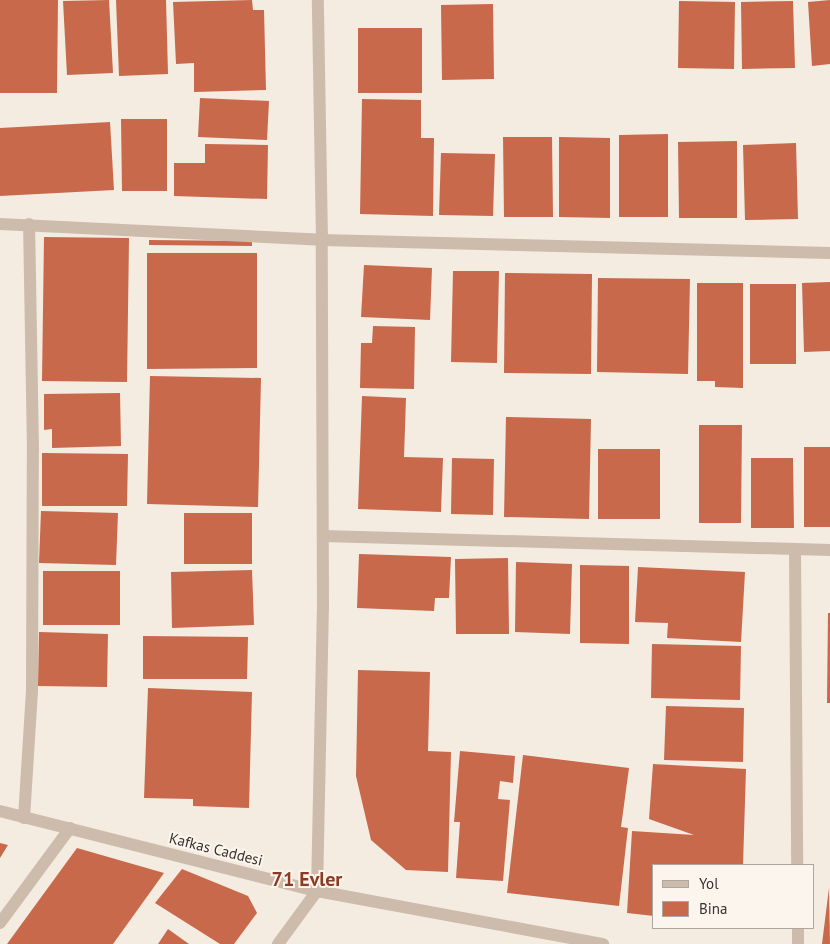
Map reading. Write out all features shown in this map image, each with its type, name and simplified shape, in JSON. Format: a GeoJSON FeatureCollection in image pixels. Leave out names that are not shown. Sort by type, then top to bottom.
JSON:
{"type":"FeatureCollection","features":[{"type":"Feature","properties":{"kind":"street"},"geometry":{"type":"LineString","coordinates":[[278,944],[317,891],[323,536],[322,240],[318,0]]}},
{"type":"Feature","properties":{"kind":"street"},"geometry":{"type":"LineString","coordinates":[[0,224],[322,240],[830,253]]}},
{"type":"Feature","properties":{"kind":"street"},"geometry":{"type":"LineString","coordinates":[[24,818],[32,692],[33,450],[28,224]]}},
{"type":"Feature","properties":{"kind":"street"},"geometry":{"type":"LineString","coordinates":[[323,536],[830,550]]}},
{"type":"Feature","properties":{"kind":"street"},"geometry":{"type":"LineString","coordinates":[[795,549],[797,864]]}},
{"type":"Feature","properties":{"kind":"street","name":"Kafkas Caddesi"},"geometry":{"type":"LineString","coordinates":[[0,811],[317,891],[574,941],[603,944]]}},
{"type":"Feature","properties":{"kind":"street"},"geometry":{"type":"LineString","coordinates":[[0,923],[70,828]]}},
{"type":"Feature","properties":{"kind":"street"},"geometry":{"type":"LineString","coordinates":[[798,929],[798,944]]}},
{"type":"Feature","properties":{"kind":"building"},"geometry":{"type":"Polygon","coordinates":[[[0,0],[58,0],[57,93],[0,93],[0,0]]]}},
{"type":"Feature","properties":{"kind":"building"},"geometry":{"type":"Polygon","coordinates":[[[109,0],[113,73],[67,75],[63,1],[109,0]]]}},
{"type":"Feature","properties":{"kind":"building"},"geometry":{"type":"Polygon","coordinates":[[[116,0],[166,0],[168,74],[119,76],[116,0]]]}},
{"type":"Feature","properties":{"kind":"building"},"geometry":{"type":"Polygon","coordinates":[[[252,0],[253,10],[264,10],[266,90],[194,92],[194,63],[176,64],[173,2],[252,0]]]}},
{"type":"Feature","properties":{"kind":"building"},"geometry":{"type":"Polygon","coordinates":[[[830,0],[830,64],[812,66],[808,2],[830,0]]]}},
{"type":"Feature","properties":{"kind":"building"},"geometry":{"type":"Polygon","coordinates":[[[679,1],[735,2],[734,69],[678,68],[679,1]]]}},
{"type":"Feature","properties":{"kind":"building"},"geometry":{"type":"Polygon","coordinates":[[[793,1],[795,68],[742,69],[741,2],[793,1]]]}},
{"type":"Feature","properties":{"kind":"building"},"geometry":{"type":"Polygon","coordinates":[[[493,4],[494,79],[442,80],[441,5],[493,4]]]}},
{"type":"Feature","properties":{"kind":"building"},"geometry":{"type":"Polygon","coordinates":[[[358,28],[422,28],[422,93],[358,93],[358,28]]]}},
{"type":"Feature","properties":{"kind":"building"},"geometry":{"type":"Polygon","coordinates":[[[200,98],[269,101],[267,140],[198,137],[200,98]]]}},
{"type":"Feature","properties":{"kind":"building"},"geometry":{"type":"Polygon","coordinates":[[[362,99],[421,100],[421,138],[434,138],[433,216],[360,214],[362,99]]]}},
{"type":"Feature","properties":{"kind":"building"},"geometry":{"type":"Polygon","coordinates":[[[121,119],[167,119],[167,191],[122,191],[121,119]]]}},
{"type":"Feature","properties":{"kind":"building"},"geometry":{"type":"Polygon","coordinates":[[[110,122],[114,190],[0,196],[0,128],[110,122]]]}},
{"type":"Feature","properties":{"kind":"building"},"geometry":{"type":"Polygon","coordinates":[[[668,134],[668,217],[619,217],[619,135],[668,134]]]}},
{"type":"Feature","properties":{"kind":"building"},"geometry":{"type":"Polygon","coordinates":[[[503,137],[552,137],[553,217],[504,217],[503,137]]]}},
{"type":"Feature","properties":{"kind":"building"},"geometry":{"type":"Polygon","coordinates":[[[559,137],[610,138],[610,218],[559,217],[559,137]]]}},
{"type":"Feature","properties":{"kind":"building"},"geometry":{"type":"Polygon","coordinates":[[[737,141],[737,218],[679,218],[678,142],[737,141]]]}},
{"type":"Feature","properties":{"kind":"building"},"geometry":{"type":"Polygon","coordinates":[[[796,143],[798,219],[745,220],[743,145],[796,143]]]}},
{"type":"Feature","properties":{"kind":"building"},"geometry":{"type":"Polygon","coordinates":[[[205,144],[268,145],[267,199],[174,196],[174,163],[205,163],[205,144]]]}},
{"type":"Feature","properties":{"kind":"building"},"geometry":{"type":"Polygon","coordinates":[[[441,153],[495,154],[493,216],[439,215],[441,153]]]}},
{"type":"Feature","properties":{"kind":"building"},"geometry":{"type":"Polygon","coordinates":[[[44,237],[129,238],[127,382],[42,381],[44,237]]]}},
{"type":"Feature","properties":{"kind":"building"},"geometry":{"type":"Polygon","coordinates":[[[149,240],[252,241],[252,246],[149,245],[149,240]]]}},
{"type":"Feature","properties":{"kind":"building"},"geometry":{"type":"Polygon","coordinates":[[[147,253],[257,253],[257,368],[147,369],[147,253]]]}},
{"type":"Feature","properties":{"kind":"building"},"geometry":{"type":"Polygon","coordinates":[[[364,265],[432,268],[430,320],[361,317],[364,265]]]}},
{"type":"Feature","properties":{"kind":"building"},"geometry":{"type":"Polygon","coordinates":[[[453,271],[499,271],[497,363],[451,362],[453,271]]]}},
{"type":"Feature","properties":{"kind":"building"},"geometry":{"type":"Polygon","coordinates":[[[505,273],[592,274],[591,374],[504,373],[505,273]]]}},
{"type":"Feature","properties":{"kind":"building"},"geometry":{"type":"Polygon","coordinates":[[[598,278],[690,279],[688,374],[597,372],[598,278]]]}},
{"type":"Feature","properties":{"kind":"building"},"geometry":{"type":"Polygon","coordinates":[[[830,282],[830,351],[804,352],[802,283],[830,282]]]}},
{"type":"Feature","properties":{"kind":"building"},"geometry":{"type":"Polygon","coordinates":[[[697,283],[743,283],[743,388],[715,387],[715,381],[697,381],[697,283]]]}},
{"type":"Feature","properties":{"kind":"building"},"geometry":{"type":"Polygon","coordinates":[[[750,284],[796,284],[796,364],[750,364],[750,284]]]}},
{"type":"Feature","properties":{"kind":"building"},"geometry":{"type":"Polygon","coordinates":[[[373,326],[415,327],[414,389],[360,388],[361,343],[372,343],[373,326]]]}},
{"type":"Feature","properties":{"kind":"building"},"geometry":{"type":"Polygon","coordinates":[[[150,376],[261,378],[258,507],[147,504],[150,376]]]}},
{"type":"Feature","properties":{"kind":"building"},"geometry":{"type":"Polygon","coordinates":[[[120,393],[121,446],[52,448],[52,429],[44,430],[44,394],[120,393]]]}},
{"type":"Feature","properties":{"kind":"building"},"geometry":{"type":"Polygon","coordinates":[[[362,396],[406,398],[404,457],[443,458],[441,512],[358,509],[362,396]]]}},
{"type":"Feature","properties":{"kind":"building"},"geometry":{"type":"Polygon","coordinates":[[[506,417],[591,419],[589,519],[504,517],[506,417]]]}},
{"type":"Feature","properties":{"kind":"building"},"geometry":{"type":"Polygon","coordinates":[[[699,425],[742,425],[741,523],[699,523],[699,425]]]}},
{"type":"Feature","properties":{"kind":"building"},"geometry":{"type":"Polygon","coordinates":[[[804,447],[830,447],[830,527],[804,527],[804,447]]]}},
{"type":"Feature","properties":{"kind":"building"},"geometry":{"type":"Polygon","coordinates":[[[598,449],[660,449],[660,519],[598,519],[598,449]]]}},
{"type":"Feature","properties":{"kind":"building"},"geometry":{"type":"Polygon","coordinates":[[[42,453],[128,454],[127,506],[42,506],[42,453]]]}},
{"type":"Feature","properties":{"kind":"building"},"geometry":{"type":"Polygon","coordinates":[[[452,458],[494,459],[493,515],[451,514],[452,458]]]}},
{"type":"Feature","properties":{"kind":"building"},"geometry":{"type":"Polygon","coordinates":[[[751,458],[793,458],[794,528],[751,528],[751,458]]]}},
{"type":"Feature","properties":{"kind":"building"},"geometry":{"type":"Polygon","coordinates":[[[41,511],[118,513],[116,565],[39,563],[41,511]]]}},
{"type":"Feature","properties":{"kind":"building"},"geometry":{"type":"Polygon","coordinates":[[[184,513],[252,513],[252,564],[184,564],[184,513]]]}},
{"type":"Feature","properties":{"kind":"building"},"geometry":{"type":"Polygon","coordinates":[[[359,554],[451,557],[449,598],[435,598],[434,611],[357,608],[359,554]]]}},
{"type":"Feature","properties":{"kind":"building"},"geometry":{"type":"Polygon","coordinates":[[[508,558],[509,634],[456,634],[455,559],[508,558]]]}},
{"type":"Feature","properties":{"kind":"building"},"geometry":{"type":"Polygon","coordinates":[[[516,562],[572,564],[570,634],[515,632],[516,562]]]}},
{"type":"Feature","properties":{"kind":"building"},"geometry":{"type":"Polygon","coordinates":[[[580,565],[629,566],[629,644],[580,643],[580,565]]]}},
{"type":"Feature","properties":{"kind":"building"},"geometry":{"type":"Polygon","coordinates":[[[638,567],[745,572],[741,642],[667,638],[668,623],[635,622],[638,567]]]}},
{"type":"Feature","properties":{"kind":"building"},"geometry":{"type":"Polygon","coordinates":[[[252,570],[254,625],[172,628],[171,572],[252,570]]]}},
{"type":"Feature","properties":{"kind":"building"},"geometry":{"type":"Polygon","coordinates":[[[43,571],[120,571],[120,625],[43,625],[43,571]]]}},
{"type":"Feature","properties":{"kind":"building"},"geometry":{"type":"Polygon","coordinates":[[[828,613],[830,613],[830,703],[827,703],[828,613]]]}},
{"type":"Feature","properties":{"kind":"building"},"geometry":{"type":"Polygon","coordinates":[[[39,632],[108,634],[107,687],[38,686],[39,632]]]}},
{"type":"Feature","properties":{"kind":"building"},"geometry":{"type":"Polygon","coordinates":[[[143,636],[248,637],[247,679],[143,679],[143,636]]]}},
{"type":"Feature","properties":{"kind":"building"},"geometry":{"type":"Polygon","coordinates":[[[652,644],[741,646],[740,700],[651,698],[652,644]]]}},
{"type":"Feature","properties":{"kind":"building"},"geometry":{"type":"Polygon","coordinates":[[[358,670],[430,672],[428,751],[451,752],[448,872],[406,870],[371,840],[356,776],[358,670]]]}},
{"type":"Feature","properties":{"kind":"building"},"geometry":{"type":"Polygon","coordinates":[[[148,688],[252,692],[249,808],[193,806],[193,799],[144,798],[148,688]]]}},
{"type":"Feature","properties":{"kind":"building"},"geometry":{"type":"Polygon","coordinates":[[[666,706],[744,708],[743,762],[664,760],[666,706]]]}},
{"type":"Feature","properties":{"kind":"building"},"geometry":{"type":"Polygon","coordinates":[[[460,751],[515,756],[513,783],[500,781],[498,799],[510,800],[503,881],[456,878],[460,822],[454,822],[460,751]]]}},
{"type":"Feature","properties":{"kind":"building"},"geometry":{"type":"Polygon","coordinates":[[[523,755],[629,768],[621,827],[628,828],[619,906],[507,893],[523,755]]]}},
{"type":"Feature","properties":{"kind":"building"},"geometry":{"type":"Polygon","coordinates":[[[653,764],[746,769],[743,864],[652,864],[652,916],[627,913],[632,831],[694,835],[649,819],[653,764]]]}},
{"type":"Feature","properties":{"kind":"building"},"geometry":{"type":"Polygon","coordinates":[[[0,843],[8,845],[0,858],[0,843]]]}},
{"type":"Feature","properties":{"kind":"building"},"geometry":{"type":"Polygon","coordinates":[[[77,848],[164,873],[113,944],[7,944],[77,848]]]}},
{"type":"Feature","properties":{"kind":"building"},"geometry":{"type":"Polygon","coordinates":[[[182,869],[248,896],[257,913],[234,944],[220,944],[155,903],[182,869]]]}},
{"type":"Feature","properties":{"kind":"building"},"geometry":{"type":"Polygon","coordinates":[[[829,888],[830,944],[822,944],[829,888]]]}},
{"type":"Feature","properties":{"kind":"building"},"geometry":{"type":"Polygon","coordinates":[[[168,929],[189,944],[158,944],[168,929]]]}},
{"type":"Feature","properties":{"kind":"district","name":"71 Evler"},"geometry":{"type":"Point","coordinates":[307,879]}}]}
